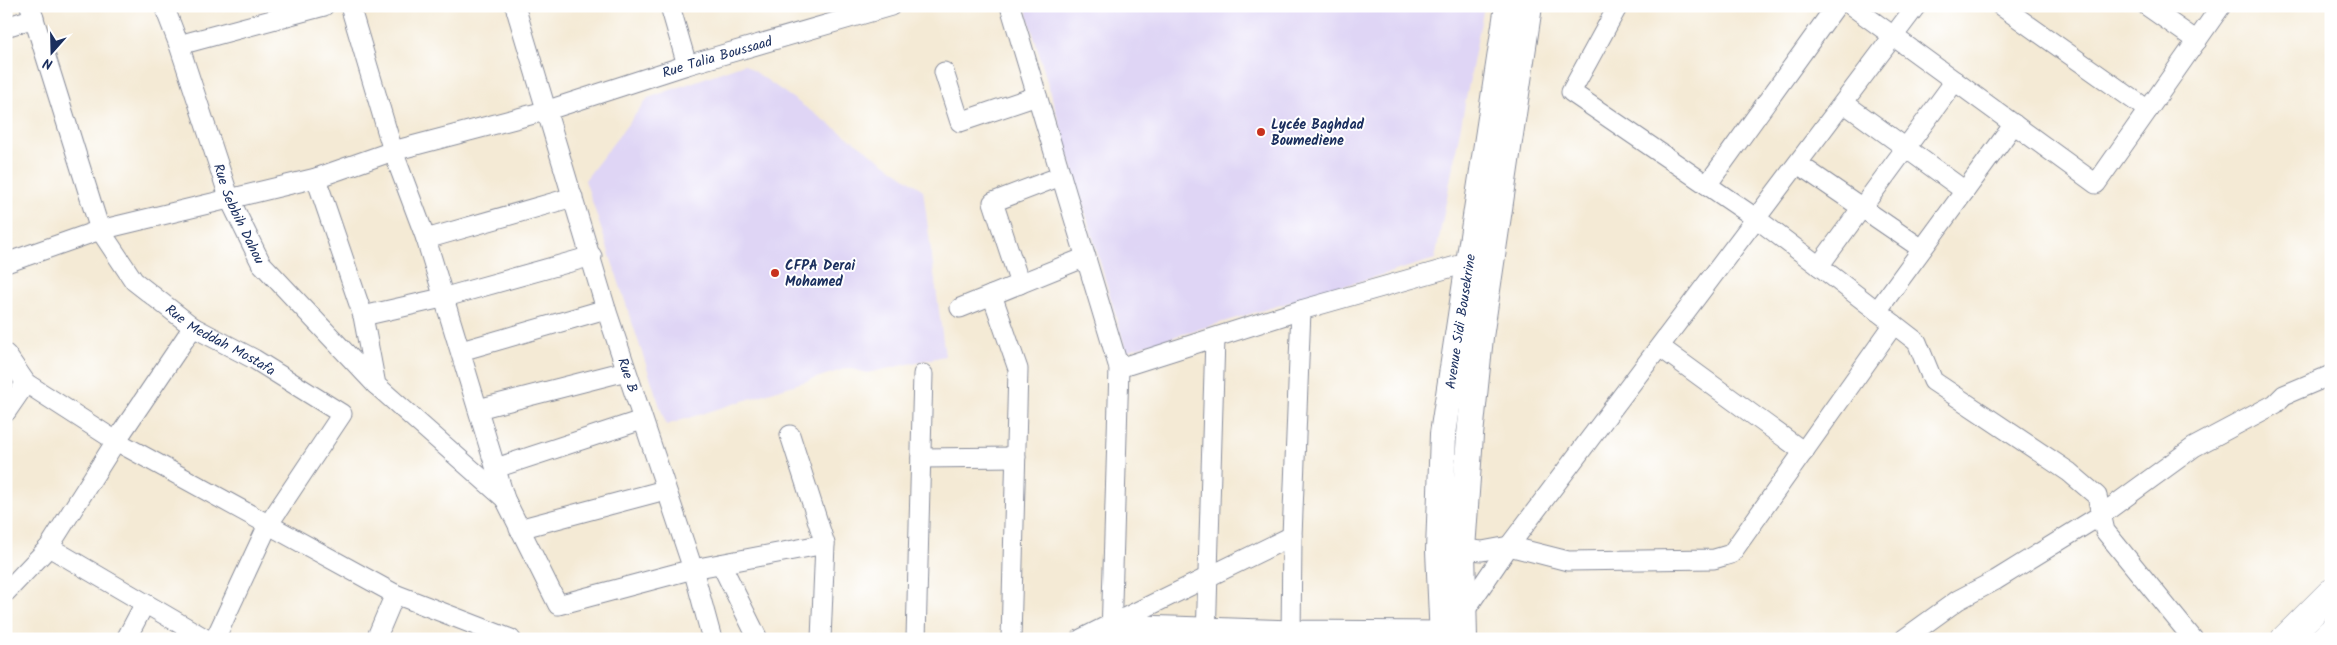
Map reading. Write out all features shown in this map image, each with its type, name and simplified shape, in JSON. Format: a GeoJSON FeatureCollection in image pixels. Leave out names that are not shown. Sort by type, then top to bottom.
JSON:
{"type":"FeatureCollection","features":[{"type":"Feature","properties":{"kind":"main road","name":"Avenue Sidi Bousekrine"},"geometry":{"type":"LineString","coordinates":[[1450,636],[1440,552],[1443,434],[1508,6]]}},
{"type":"Feature","properties":{"kind":"main road"},"geometry":{"type":"LineString","coordinates":[[1450,636],[1464,612],[1462,549],[1470,435],[1480,338],[1529,6]]}},
{"type":"Feature","properties":{"kind":"main road"},"geometry":{"type":"LineString","coordinates":[[2286,639],[2331,593]]}},
{"type":"Feature","properties":{"kind":"main road"},"geometry":{"type":"LineString","coordinates":[[2326,639],[2331,633]]}},
{"type":"Feature","properties":{"kind":"street","name":"Rue Sebbih Dahou"},"geometry":{"type":"LineString","coordinates":[[164,6],[179,45],[230,200],[261,263],[376,385],[505,499]]}},
{"type":"Feature","properties":{"kind":"street"},"geometry":{"type":"LineString","coordinates":[[179,45],[324,6]]}},
{"type":"Feature","properties":{"kind":"street"},"geometry":{"type":"LineString","coordinates":[[350,6],[393,151],[426,238],[442,298],[461,351],[505,499],[558,605],[693,569],[825,544]]}},
{"type":"Feature","properties":{"kind":"street","name":"Rue B"},"geometry":{"type":"LineString","coordinates":[[514,6],[545,111],[592,256],[606,309],[693,569],[712,639]]}},
{"type":"Feature","properties":{"kind":"street"},"geometry":{"type":"LineString","coordinates":[[670,6],[687,66]]}},
{"type":"Feature","properties":{"kind":"street","name":"Rue Talia Boussaad"},"geometry":{"type":"LineString","coordinates":[[6,263],[100,230],[316,178],[393,151],[545,111],[687,66],[891,6]]}},
{"type":"Feature","properties":{"kind":"street"},"geometry":{"type":"LineString","coordinates":[[1010,6],[1119,368],[1111,631]]}},
{"type":"Feature","properties":{"kind":"street"},"geometry":{"type":"LineString","coordinates":[[1618,6],[1571,92],[1757,219],[1819,266],[1917,342],[1933,381],[2069,472],[2097,496],[2105,531],[2193,639]]}},
{"type":"Feature","properties":{"kind":"street"},"geometry":{"type":"LineString","coordinates":[[1707,185],[1836,6]]}},
{"type":"Feature","properties":{"kind":"street"},"geometry":{"type":"LineString","coordinates":[[1852,6],[2096,184],[2221,6]]}},
{"type":"Feature","properties":{"kind":"street"},"geometry":{"type":"LineString","coordinates":[[1464,612],[1509,546],[1916,6]]}},
{"type":"Feature","properties":{"kind":"street"},"geometry":{"type":"LineString","coordinates":[[2000,6],[2148,110]]}},
{"type":"Feature","properties":{"kind":"street"},"geometry":{"type":"LineString","coordinates":[[2147,6],[2197,41]]}},
{"type":"Feature","properties":{"kind":"street"},"geometry":{"type":"LineString","coordinates":[[6,27],[32,12]]}},
{"type":"Feature","properties":{"kind":"street","name":"Rue Meddah Mostafa"},"geometry":{"type":"LineString","coordinates":[[32,12],[100,230],[134,282],[193,327],[254,359],[342,414],[268,525],[215,639]]}},
{"type":"Feature","properties":{"kind":"street"},"geometry":{"type":"LineString","coordinates":[[944,72],[960,122],[1038,96]]}},
{"type":"Feature","properties":{"kind":"street"},"geometry":{"type":"LineString","coordinates":[[1819,266],[1955,81]]}},
{"type":"Feature","properties":{"kind":"street"},"geometry":{"type":"LineString","coordinates":[[1844,103],[1907,146],[1965,191]]}},
{"type":"Feature","properties":{"kind":"street"},"geometry":{"type":"LineString","coordinates":[[1877,311],[2014,124]]}},
{"type":"Feature","properties":{"kind":"street"},"geometry":{"type":"LineString","coordinates":[[1798,164],[1922,249]]}},
{"type":"Feature","properties":{"kind":"street"},"geometry":{"type":"LineString","coordinates":[[1020,284],[993,202],[1062,176]]}},
{"type":"Feature","properties":{"kind":"street"},"geometry":{"type":"LineString","coordinates":[[316,178],[363,316],[376,385]]}},
{"type":"Feature","properties":{"kind":"street"},"geometry":{"type":"LineString","coordinates":[[426,238],[573,197]]}},
{"type":"Feature","properties":{"kind":"street"},"geometry":{"type":"LineString","coordinates":[[363,316],[442,298],[592,256]]}},
{"type":"Feature","properties":{"kind":"street"},"geometry":{"type":"LineString","coordinates":[[960,308],[1086,257]]}},
{"type":"Feature","properties":{"kind":"street"},"geometry":{"type":"LineString","coordinates":[[1119,368],[1301,310],[1470,262]]}},
{"type":"Feature","properties":{"kind":"street"},"geometry":{"type":"LineString","coordinates":[[992,295],[1018,368],[1011,639]]}},
{"type":"Feature","properties":{"kind":"street"},"geometry":{"type":"LineString","coordinates":[[461,351],[606,309]]}},
{"type":"Feature","properties":{"kind":"street"},"geometry":{"type":"LineString","coordinates":[[1291,635],[1292,536],[1301,310]]}},
{"type":"Feature","properties":{"kind":"street"},"geometry":{"type":"LineString","coordinates":[[1462,549],[1482,551],[1509,546],[1568,562],[1714,559],[1731,554],[1894,324]]}},
{"type":"Feature","properties":{"kind":"street"},"geometry":{"type":"LineString","coordinates":[[6,592],[48,547],[116,440],[193,327]]}},
{"type":"Feature","properties":{"kind":"street"},"geometry":{"type":"LineString","coordinates":[[1207,633],[1215,338]]}},
{"type":"Feature","properties":{"kind":"street"},"geometry":{"type":"LineString","coordinates":[[1660,347],[1804,452]]}},
{"type":"Feature","properties":{"kind":"street"},"geometry":{"type":"LineString","coordinates":[[6,354],[26,383],[116,440],[395,594],[511,639]]}},
{"type":"Feature","properties":{"kind":"street"},"geometry":{"type":"LineString","coordinates":[[478,409],[626,371]]}},
{"type":"Feature","properties":{"kind":"street"},"geometry":{"type":"LineString","coordinates":[[916,639],[923,374]]}},
{"type":"Feature","properties":{"kind":"street"},"geometry":{"type":"LineString","coordinates":[[1909,637],[1958,600],[1996,580],[2101,515],[2194,447],[2275,404],[2284,395],[2331,375]]}},
{"type":"Feature","properties":{"kind":"street"},"geometry":{"type":"LineString","coordinates":[[6,412],[26,383]]}},
{"type":"Feature","properties":{"kind":"street"},"geometry":{"type":"LineString","coordinates":[[496,468],[642,420]]}},
{"type":"Feature","properties":{"kind":"street"},"geometry":{"type":"LineString","coordinates":[[790,435],[825,544],[821,639]]}},
{"type":"Feature","properties":{"kind":"street"},"geometry":{"type":"LineString","coordinates":[[920,458],[1016,457]]}},
{"type":"Feature","properties":{"kind":"street"},"geometry":{"type":"LineString","coordinates":[[519,529],[665,490]]}},
{"type":"Feature","properties":{"kind":"street"},"geometry":{"type":"LineString","coordinates":[[1081,639],[1111,631],[1208,578],[1292,536]]}},
{"type":"Feature","properties":{"kind":"street"},"geometry":{"type":"LineString","coordinates":[[48,547],[144,605],[206,639]]}},
{"type":"Feature","properties":{"kind":"street"},"geometry":{"type":"LineString","coordinates":[[721,564],[758,639]]}},
{"type":"Feature","properties":{"kind":"street"},"geometry":{"type":"LineString","coordinates":[[376,639],[395,594]]}},
{"type":"Feature","properties":{"kind":"street"},"geometry":{"type":"LineString","coordinates":[[126,639],[144,605]]}},
{"type":"Feature","properties":{"kind":"street"},"geometry":{"type":"LineString","coordinates":[[1111,631],[1450,636]]}},
{"type":"Feature","properties":{"kind":"shaded area","name":"Lycée Baghdad Boumediene"},"geometry":{"type":"Polygon","coordinates":[[[1025,6],[1484,6],[1435,259],[1126,351],[1025,6]]]}},
{"type":"Feature","properties":{"kind":"shaded area","name":"CFPA Derai Mohamed"},"geometry":{"type":"Polygon","coordinates":[[[744,64],[923,190],[945,356],[867,373],[848,368],[666,425],[585,180],[648,98],[744,64]]]}},
{"type":"Feature","properties":{"kind":"place","name":"Lycée Baghdad Boumediene"},"geometry":{"type":"Point","coordinates":[1261,132]}},
{"type":"Feature","properties":{"kind":"place","name":"CFPA Derai Mohamed"},"geometry":{"type":"Point","coordinates":[775,273]}}]}
